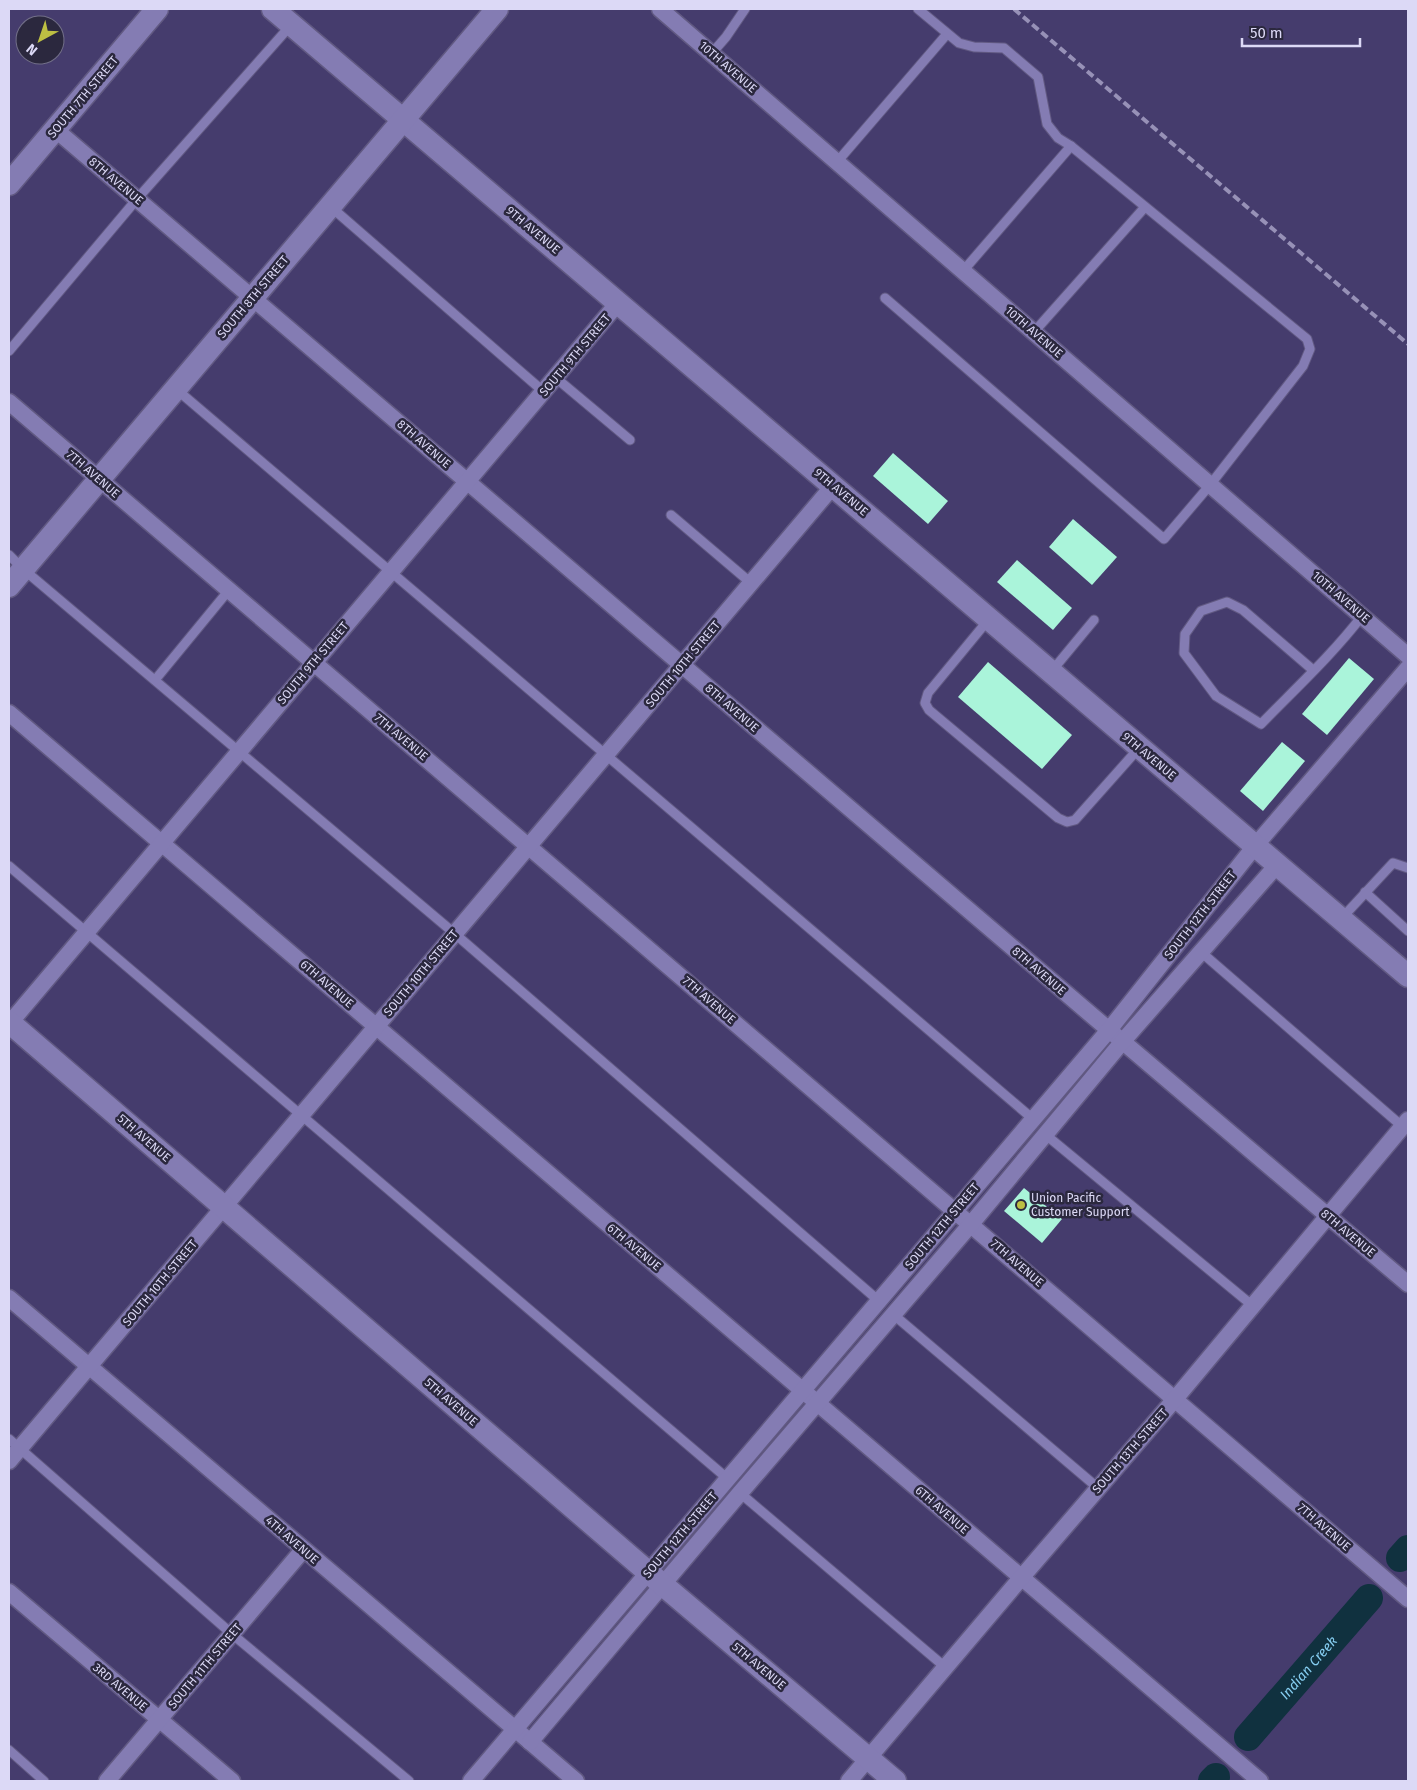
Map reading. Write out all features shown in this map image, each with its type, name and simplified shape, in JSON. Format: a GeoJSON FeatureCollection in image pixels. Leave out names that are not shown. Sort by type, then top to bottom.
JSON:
{"type":"FeatureCollection","features":[{"type":"Feature","properties":{"kind":"street","name":"SOUTH 7TH STREET"},"geometry":{"type":"LineString","coordinates":[[9,184],[157,9]]}},
{"type":"Feature","properties":{"kind":"street","name":"9TH AVENUE"},"geometry":{"type":"LineString","coordinates":[[273,9],[1139,748],[1404,970]]}},
{"type":"Feature","properties":{"kind":"street","name":"SOUTH 8TH STREET"},"geometry":{"type":"LineString","coordinates":[[9,586],[16,562],[100,479],[498,9]]}},
{"type":"Feature","properties":{"kind":"street","name":"10TH AVENUE"},"geometry":{"type":"LineString","coordinates":[[660,9],[1408,656]]}},
{"type":"Feature","properties":{"kind":"street","name":"8TH AVENUE"},"geometry":{"type":"LineString","coordinates":[[56,130],[1408,1284]]}},
{"type":"Feature","properties":{"kind":"street","name":"SOUTH 9TH STREET"},"geometry":{"type":"LineString","coordinates":[[9,1023],[618,303]]}},
{"type":"Feature","properties":{"kind":"street","name":"7TH AVENUE"},"geometry":{"type":"LineString","coordinates":[[9,402],[956,1210],[1408,1599]]}},
{"type":"Feature","properties":{"kind":"street","name":"SOUTH 10TH STREET"},"geometry":{"type":"LineString","coordinates":[[12,1449],[89,1366],[833,486]]}},
{"type":"Feature","properties":{"kind":"street","name":"SOUTH 12TH STREET"},"geometry":{"type":"LineString","coordinates":[[530,1742],[656,1578],[728,1479],[1109,1030],[1255,846],[1408,668]]}},
{"type":"Feature","properties":{"kind":"street","name":"6TH AVENUE"},"geometry":{"type":"LineString","coordinates":[[9,713],[1260,1781]]}},
{"type":"Feature","properties":{"kind":"street"},"geometry":{"type":"LineString","coordinates":[[656,1578],[740,1493],[818,1404],[1046,1135],[1123,1041],[1278,864]]}},
{"type":"Feature","properties":{"kind":"street","name":"5TH AVENUE"},"geometry":{"type":"LineString","coordinates":[[9,1023],[895,1781]]}},
{"type":"Feature","properties":{"kind":"street","name":"SOUTH 13TH STREET"},"geometry":{"type":"LineString","coordinates":[[849,1781],[1175,1399],[1405,1123]]}},
{"type":"Feature","properties":{"kind":"street","name":"4TH AVENUE"},"geometry":{"type":"LineString","coordinates":[[9,1298],[576,1781]]}},
{"type":"Feature","properties":{"kind":"street","name":"SOUTH 11TH STREET"},"geometry":{"type":"LineString","coordinates":[[107,1781],[303,1550]]}},
{"type":"Feature","properties":{"kind":"street","name":"SOUTH 12TH STREET"},"geometry":{"type":"LineString","coordinates":[[471,1781],[515,1730],[656,1578]]}},
{"type":"Feature","properties":{"kind":"street","name":"3RD AVENUE"},"geometry":{"type":"LineString","coordinates":[[9,1592],[232,1781]]}},
{"type":"Feature","properties":{"kind":"lane"},"geometry":{"type":"LineString","coordinates":[[712,53],[726,38],[745,9]]}},
{"type":"Feature","properties":{"kind":"lane"},"geometry":{"type":"LineString","coordinates":[[885,298],[1164,539],[1303,366],[1310,349],[1307,339],[1071,146],[1058,138],[1047,124],[1038,77],[1004,48],[974,47],[959,43],[918,9]]}},
{"type":"Feature","properties":{"kind":"lane"},"geometry":{"type":"LineString","coordinates":[[9,351],[137,199],[292,24]]}},
{"type":"Feature","properties":{"kind":"lane"},"geometry":{"type":"LineString","coordinates":[[838,162],[948,34]]}},
{"type":"Feature","properties":{"kind":"lane"},"geometry":{"type":"LineString","coordinates":[[963,271],[1071,146]]}},
{"type":"Feature","properties":{"kind":"lane"},"geometry":{"type":"LineString","coordinates":[[331,206],[544,392]]}},
{"type":"Feature","properties":{"kind":"lane"},"geometry":{"type":"LineString","coordinates":[[1034,332],[1145,207]]}},
{"type":"Feature","properties":{"kind":"lane"},"geometry":{"type":"LineString","coordinates":[[556,378],[630,440]]}},
{"type":"Feature","properties":{"kind":"lane"},"geometry":{"type":"LineString","coordinates":[[176,389],[392,571],[1033,1120]]}},
{"type":"Feature","properties":{"kind":"lane"},"geometry":{"type":"LineString","coordinates":[[671,515],[751,583]]}},
{"type":"Feature","properties":{"kind":"lane"},"geometry":{"type":"LineString","coordinates":[[16,562],[454,933],[879,1301]]}},
{"type":"Feature","properties":{"kind":"lane"},"geometry":{"type":"LineString","coordinates":[[155,680],[229,590]]}},
{"type":"Feature","properties":{"kind":"lane"},"geometry":{"type":"LineString","coordinates":[[1313,670],[1243,610],[1227,602],[1201,611],[1185,634],[1184,653],[1216,696],[1261,724],[1348,634],[1362,616]]}},
{"type":"Feature","properties":{"kind":"lane"},"geometry":{"type":"LineString","coordinates":[[989,619],[928,693],[925,703],[929,710],[1058,818],[1066,822],[1075,820],[1139,748]]}},
{"type":"Feature","properties":{"kind":"lane"},"geometry":{"type":"LineString","coordinates":[[1050,672],[1094,620]]}},
{"type":"Feature","properties":{"kind":"lane"},"geometry":{"type":"LineString","coordinates":[[1341,918],[1393,863],[1408,868]]}},
{"type":"Feature","properties":{"kind":"lane"},"geometry":{"type":"LineString","coordinates":[[9,866],[728,1479]]}},
{"type":"Feature","properties":{"kind":"lane"},"geometry":{"type":"LineString","coordinates":[[1365,892],[1408,931]]}},
{"type":"Feature","properties":{"kind":"lane"},"geometry":{"type":"LineString","coordinates":[[1201,952],[1405,1123]]}},
{"type":"Feature","properties":{"kind":"lane"},"geometry":{"type":"LineString","coordinates":[[1046,1135],[1253,1306]]}},
{"type":"Feature","properties":{"kind":"lane"},"geometry":{"type":"LineString","coordinates":[[894,1315],[1098,1488]]}},
{"type":"Feature","properties":{"kind":"lane"},"geometry":{"type":"LineString","coordinates":[[12,1449],[408,1781]]}},
{"type":"Feature","properties":{"kind":"lane"},"geometry":{"type":"LineString","coordinates":[[740,1493],[945,1667]]}},
{"type":"Feature","properties":{"kind":"lane"},"geometry":{"type":"LineString","coordinates":[[9,1750],[44,1781]]}},
{"type":"Feature","properties":{"kind":"building"},"geometry":{"type":"Polygon","coordinates":[[[893,453],[948,501],[928,524],[873,476],[893,453]]]}},
{"type":"Feature","properties":{"kind":"building"},"geometry":{"type":"Polygon","coordinates":[[[1073,519],[1117,557],[1092,585],[1049,547],[1073,519]]]}},
{"type":"Feature","properties":{"kind":"building"},"geometry":{"type":"Polygon","coordinates":[[[1017,560],[1072,608],[1053,630],[997,582],[1017,560]]]}},
{"type":"Feature","properties":{"kind":"building"},"geometry":{"type":"Polygon","coordinates":[[[1349,658],[1374,679],[1327,735],[1302,714],[1349,658]]]}},
{"type":"Feature","properties":{"kind":"building"},"geometry":{"type":"Polygon","coordinates":[[[988,662],[1072,735],[1042,769],[958,697],[988,662]]]}},
{"type":"Feature","properties":{"kind":"building"},"geometry":{"type":"Polygon","coordinates":[[[1282,742],[1305,761],[1263,811],[1240,791],[1282,742]]]}},
{"type":"Feature","properties":{"kind":"building"},"geometry":{"type":"Polygon","coordinates":[[[1024,1188],[1062,1219],[1042,1243],[1004,1211],[1024,1188]]]}},
{"type":"Feature","properties":{"kind":"waterway","name":"Indian Creek"},"geometry":{"type":"LineString","coordinates":[[1400,1558],[1408,1549]]}},
{"type":"Feature","properties":{"kind":"waterway","name":"Indian Creek"},"geometry":{"type":"LineString","coordinates":[[1248,1737],[1369,1598]]}},
{"type":"Feature","properties":{"kind":"waterway","name":"Indian Creek"},"geometry":{"type":"LineString","coordinates":[[1212,1781],[1216,1777]]}},
{"type":"Feature","properties":{"kind":"railway"},"geometry":{"type":"LineString","coordinates":[[1014,9],[1408,344]]}},
{"type":"Feature","properties":{"kind":"place","name":"Union Pacific Customer Support"},"geometry":{"type":"Point","coordinates":[1021,1205]}}]}
